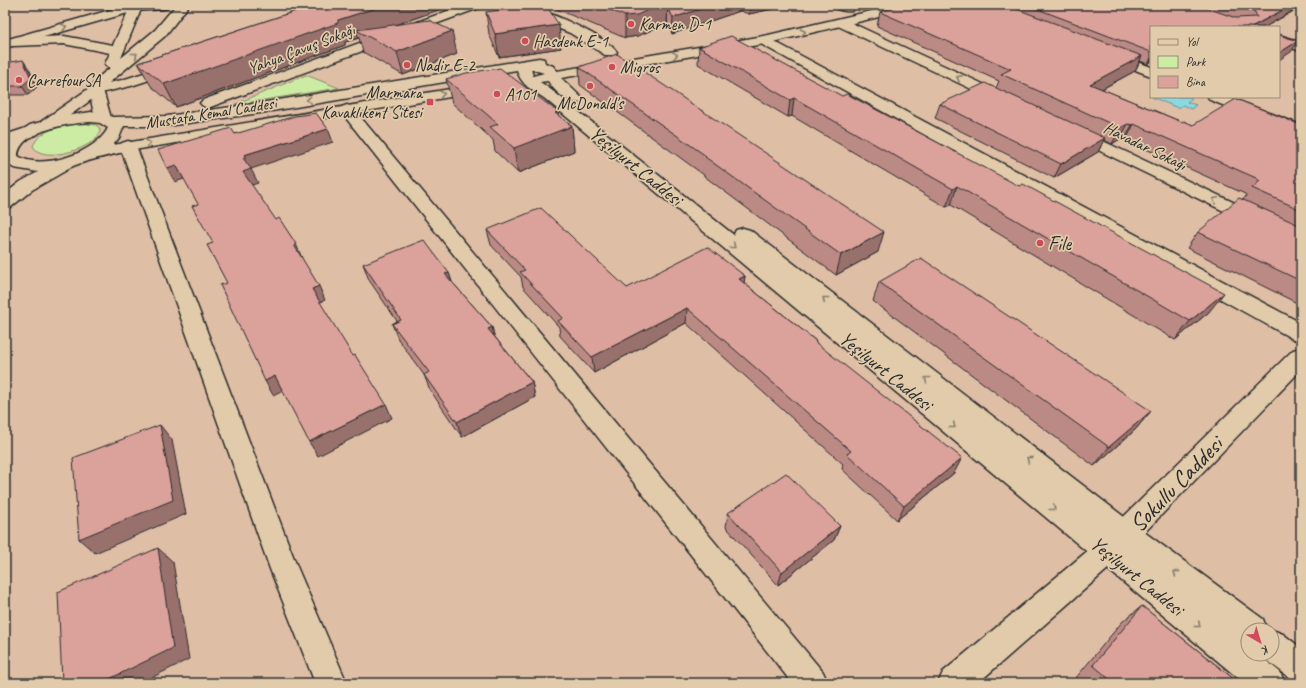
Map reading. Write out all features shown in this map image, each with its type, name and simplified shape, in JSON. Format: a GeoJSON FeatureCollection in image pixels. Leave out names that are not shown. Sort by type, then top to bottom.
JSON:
{"type":"FeatureCollection","features":[{"type":"Feature","properties":{"kind":"street"},"geometry":{"type":"LineString","coordinates":[[120,5],[136,7]]}},
{"type":"Feature","properties":{"kind":"street"},"geometry":{"type":"LineString","coordinates":[[8,40],[136,7],[163,5]]}},
{"type":"Feature","properties":{"kind":"street"},"geometry":{"type":"LineString","coordinates":[[136,7],[101,85],[107,120],[116,127],[115,134],[109,142],[98,150],[65,163],[31,167],[18,164],[7,155],[13,145],[32,131],[48,124],[101,85],[160,32],[183,5]]}},
{"type":"Feature","properties":{"kind":"street","name":"Yahya Çavuş Sokağı"},"geometry":{"type":"LineString","coordinates":[[208,103],[475,5]]}},
{"type":"Feature","properties":{"kind":"street"},"geometry":{"type":"LineString","coordinates":[[511,5],[548,18],[579,32],[610,52]]}},
{"type":"Feature","properties":{"kind":"street","name":"Mustafa Kemal Caddesi"},"geometry":{"type":"LineString","coordinates":[[48,124],[77,118],[167,121],[260,108],[523,76],[556,67],[764,40],[863,5]]}},
{"type":"Feature","properties":{"kind":"street","name":"Mustafa Kemal Caddesi"},"geometry":{"type":"LineString","coordinates":[[826,12],[843,12],[913,5]]}},
{"type":"Feature","properties":{"kind":"street"},"geometry":{"type":"LineString","coordinates":[[843,12],[1015,105]]}},
{"type":"Feature","properties":{"kind":"street"},"geometry":{"type":"LineString","coordinates":[[8,40],[67,14]]}},
{"type":"Feature","properties":{"kind":"street"},"geometry":{"type":"LineString","coordinates":[[1280,39],[1301,47]]}},
{"type":"Feature","properties":{"kind":"street"},"geometry":{"type":"LineString","coordinates":[[8,40],[64,40],[118,50]]}},
{"type":"Feature","properties":{"kind":"street"},"geometry":{"type":"LineString","coordinates":[[764,40],[1301,333]]}},
{"type":"Feature","properties":{"kind":"street"},"geometry":{"type":"LineString","coordinates":[[595,54],[625,49]]}},
{"type":"Feature","properties":{"kind":"street"},"geometry":{"type":"LineString","coordinates":[[1099,52],[1150,72]]}},
{"type":"Feature","properties":{"kind":"street"},"geometry":{"type":"LineString","coordinates":[[101,85],[126,83],[186,63]]}},
{"type":"Feature","properties":{"kind":"street","name":"Yeşilyurt Caddesi"},"geometry":{"type":"LineString","coordinates":[[556,67],[555,81],[560,86],[1117,544],[1269,683]]}},
{"type":"Feature","properties":{"kind":"street","name":"Yeşilyurt Caddesi"},"geometry":{"type":"LineString","coordinates":[[523,76],[1117,544],[1240,622]]}},
{"type":"Feature","properties":{"kind":"street","name":"Mustafa Kemal Caddesi"},"geometry":{"type":"LineString","coordinates":[[83,157],[128,146],[494,86]]}},
{"type":"Feature","properties":{"kind":"street"},"geometry":{"type":"LineString","coordinates":[[1218,98],[1301,131]]}},
{"type":"Feature","properties":{"kind":"street"},"geometry":{"type":"LineString","coordinates":[[347,110],[812,683]]}},
{"type":"Feature","properties":{"kind":"street","name":"Havadar Sokağı"},"geometry":{"type":"LineString","coordinates":[[1058,125],[1301,241]]}},
{"type":"Feature","properties":{"kind":"street"},"geometry":{"type":"LineString","coordinates":[[128,146],[284,569],[331,683]]}},
{"type":"Feature","properties":{"kind":"street"},"geometry":{"type":"LineString","coordinates":[[5,203],[26,186],[65,163]]}},
{"type":"Feature","properties":{"kind":"street","name":"Sokullu Caddesi"},"geometry":{"type":"LineString","coordinates":[[954,683],[1117,544],[1301,356]]}},
{"type":"Feature","properties":{"kind":"street"},"geometry":{"type":"LineString","coordinates":[[1280,651],[1301,667]]}},
{"type":"Feature","properties":{"kind":"green space"},"geometry":{"type":"Polygon","coordinates":[[[306,75],[339,88],[233,105],[306,75]]]}},
{"type":"Feature","properties":{"kind":"green space"},"geometry":{"type":"Polygon","coordinates":[[[80,123],[96,125],[100,129],[98,136],[81,148],[70,152],[47,154],[38,152],[33,146],[36,140],[53,129],[80,123]]]}},
{"type":"Feature","properties":{"kind":"water"},"geometry":{"type":"Polygon","coordinates":[[[1154,98],[1192,98],[1187,102],[1196,105],[1191,109],[1183,105],[1178,108],[1154,98]]]}},
{"type":"Feature","properties":{"kind":"building"},"geometry":{"type":"Polygon","coordinates":[[[314,5],[385,5],[338,20],[338,23],[164,84],[138,63],[314,5]]]}},
{"type":"Feature","properties":{"kind":"building"},"geometry":{"type":"Polygon","coordinates":[[[546,5],[559,25],[495,34],[486,12],[546,5]]]}},
{"type":"Feature","properties":{"kind":"building"},"geometry":{"type":"Polygon","coordinates":[[[597,5],[659,5],[637,15],[625,16],[597,5]]]}},
{"type":"Feature","properties":{"kind":"building"},"geometry":{"type":"Polygon","coordinates":[[[671,5],[712,5],[673,18],[668,7],[671,5]]]}},
{"type":"Feature","properties":{"kind":"building"},"geometry":{"type":"Polygon","coordinates":[[[900,5],[917,5],[921,7],[925,5],[1006,5],[1142,56],[1090,84],[1182,122],[1184,121],[1193,125],[1236,99],[1301,125],[1301,210],[1252,188],[1260,181],[1256,178],[1134,124],[1128,124],[1120,128],[1001,74],[1011,69],[880,12],[900,5]]]}},
{"type":"Feature","properties":{"kind":"building"},"geometry":{"type":"Polygon","coordinates":[[[1027,5],[1198,5],[1236,18],[1257,17],[1255,12],[1234,5],[1292,5],[1253,26],[1150,26],[1150,52],[1027,5]]]}},
{"type":"Feature","properties":{"kind":"building"},"geometry":{"type":"Polygon","coordinates":[[[429,20],[452,31],[397,52],[356,30],[429,20]]]}},
{"type":"Feature","properties":{"kind":"building"},"geometry":{"type":"Polygon","coordinates":[[[1280,35],[1298,41],[1280,52],[1280,35]]]}},
{"type":"Feature","properties":{"kind":"building"},"geometry":{"type":"Polygon","coordinates":[[[731,36],[842,96],[847,94],[1019,186],[1023,184],[1224,293],[1190,321],[957,186],[953,189],[794,98],[790,100],[699,47],[731,36]]]}},
{"type":"Feature","properties":{"kind":"building"},"geometry":{"type":"Polygon","coordinates":[[[617,54],[884,232],[841,255],[705,157],[706,156],[579,67],[617,54]]]}},
{"type":"Feature","properties":{"kind":"building"},"geometry":{"type":"Polygon","coordinates":[[[23,60],[31,78],[22,86],[5,86],[5,63],[23,60]]]}},
{"type":"Feature","properties":{"kind":"building"},"geometry":{"type":"Polygon","coordinates":[[[500,68],[558,112],[555,113],[572,126],[514,148],[490,127],[498,124],[446,79],[466,73],[500,68]]]}},
{"type":"Feature","properties":{"kind":"building"},"geometry":{"type":"Polygon","coordinates":[[[985,83],[1105,138],[1061,164],[940,104],[985,83]]]}},
{"type":"Feature","properties":{"kind":"building"},"geometry":{"type":"Polygon","coordinates":[[[316,113],[328,129],[244,155],[246,158],[243,158],[251,169],[243,172],[276,220],[279,218],[296,244],[294,245],[319,286],[312,289],[353,356],[355,355],[386,404],[309,442],[275,376],[265,381],[220,285],[227,283],[207,245],[213,243],[192,206],[198,204],[176,165],[167,168],[158,150],[231,128],[235,134],[295,116],[316,113]]]}},
{"type":"Feature","properties":{"kind":"building"},"geometry":{"type":"Polygon","coordinates":[[[1239,198],[1301,226],[1301,281],[1198,232],[1239,198]]]}},
{"type":"Feature","properties":{"kind":"building"},"geometry":{"type":"Polygon","coordinates":[[[541,208],[627,288],[707,247],[745,276],[739,279],[816,341],[815,342],[962,458],[904,506],[847,454],[851,451],[687,308],[592,357],[558,321],[563,318],[520,272],[525,270],[487,230],[541,208]]]}},
{"type":"Feature","properties":{"kind":"building"},"geometry":{"type":"Polygon","coordinates":[[[424,240],[449,273],[445,274],[492,327],[488,329],[532,382],[457,422],[424,375],[429,372],[392,324],[401,320],[363,264],[424,240]]]}},
{"type":"Feature","properties":{"kind":"building"},"geometry":{"type":"Polygon","coordinates":[[[921,258],[1151,411],[1109,447],[879,282],[921,258]]]}},
{"type":"Feature","properties":{"kind":"building"},"geometry":{"type":"Polygon","coordinates":[[[160,425],[173,500],[79,539],[73,458],[160,425]]]}},
{"type":"Feature","properties":{"kind":"building"},"geometry":{"type":"Polygon","coordinates":[[[786,473],[840,526],[782,572],[728,513],[786,473]]]}},
{"type":"Feature","properties":{"kind":"building"},"geometry":{"type":"Polygon","coordinates":[[[158,548],[173,648],[101,683],[62,683],[58,592],[158,548]]]}},
{"type":"Feature","properties":{"kind":"building"},"geometry":{"type":"Polygon","coordinates":[[[1142,606],[1239,683],[1114,683],[1093,665],[1142,606]]]}},
{"type":"Feature","properties":{"kind":"place","name":"Karmen D-1"},"geometry":{"type":"Point","coordinates":[631,24]}},
{"type":"Feature","properties":{"kind":"place","name":"Hasdenk E-1"},"geometry":{"type":"Point","coordinates":[525,41]}},
{"type":"Feature","properties":{"kind":"place","name":"Nadir E-2"},"geometry":{"type":"Point","coordinates":[407,65]}},
{"type":"Feature","properties":{"kind":"place","name":"Migros"},"geometry":{"type":"Point","coordinates":[612,67]}},
{"type":"Feature","properties":{"kind":"place","name":"CarrefourSA"},"geometry":{"type":"Point","coordinates":[19,80]}},
{"type":"Feature","properties":{"kind":"place","name":"McDonald's"},"geometry":{"type":"Point","coordinates":[590,86]}},
{"type":"Feature","properties":{"kind":"place","name":"A101"},"geometry":{"type":"Point","coordinates":[497,94]}},
{"type":"Feature","properties":{"kind":"place","name":"Marmara Kavaklıkent Sitesi"},"geometry":{"type":"Point","coordinates":[430,102]}},
{"type":"Feature","properties":{"kind":"place","name":"File"},"geometry":{"type":"Point","coordinates":[1040,243]}}]}
